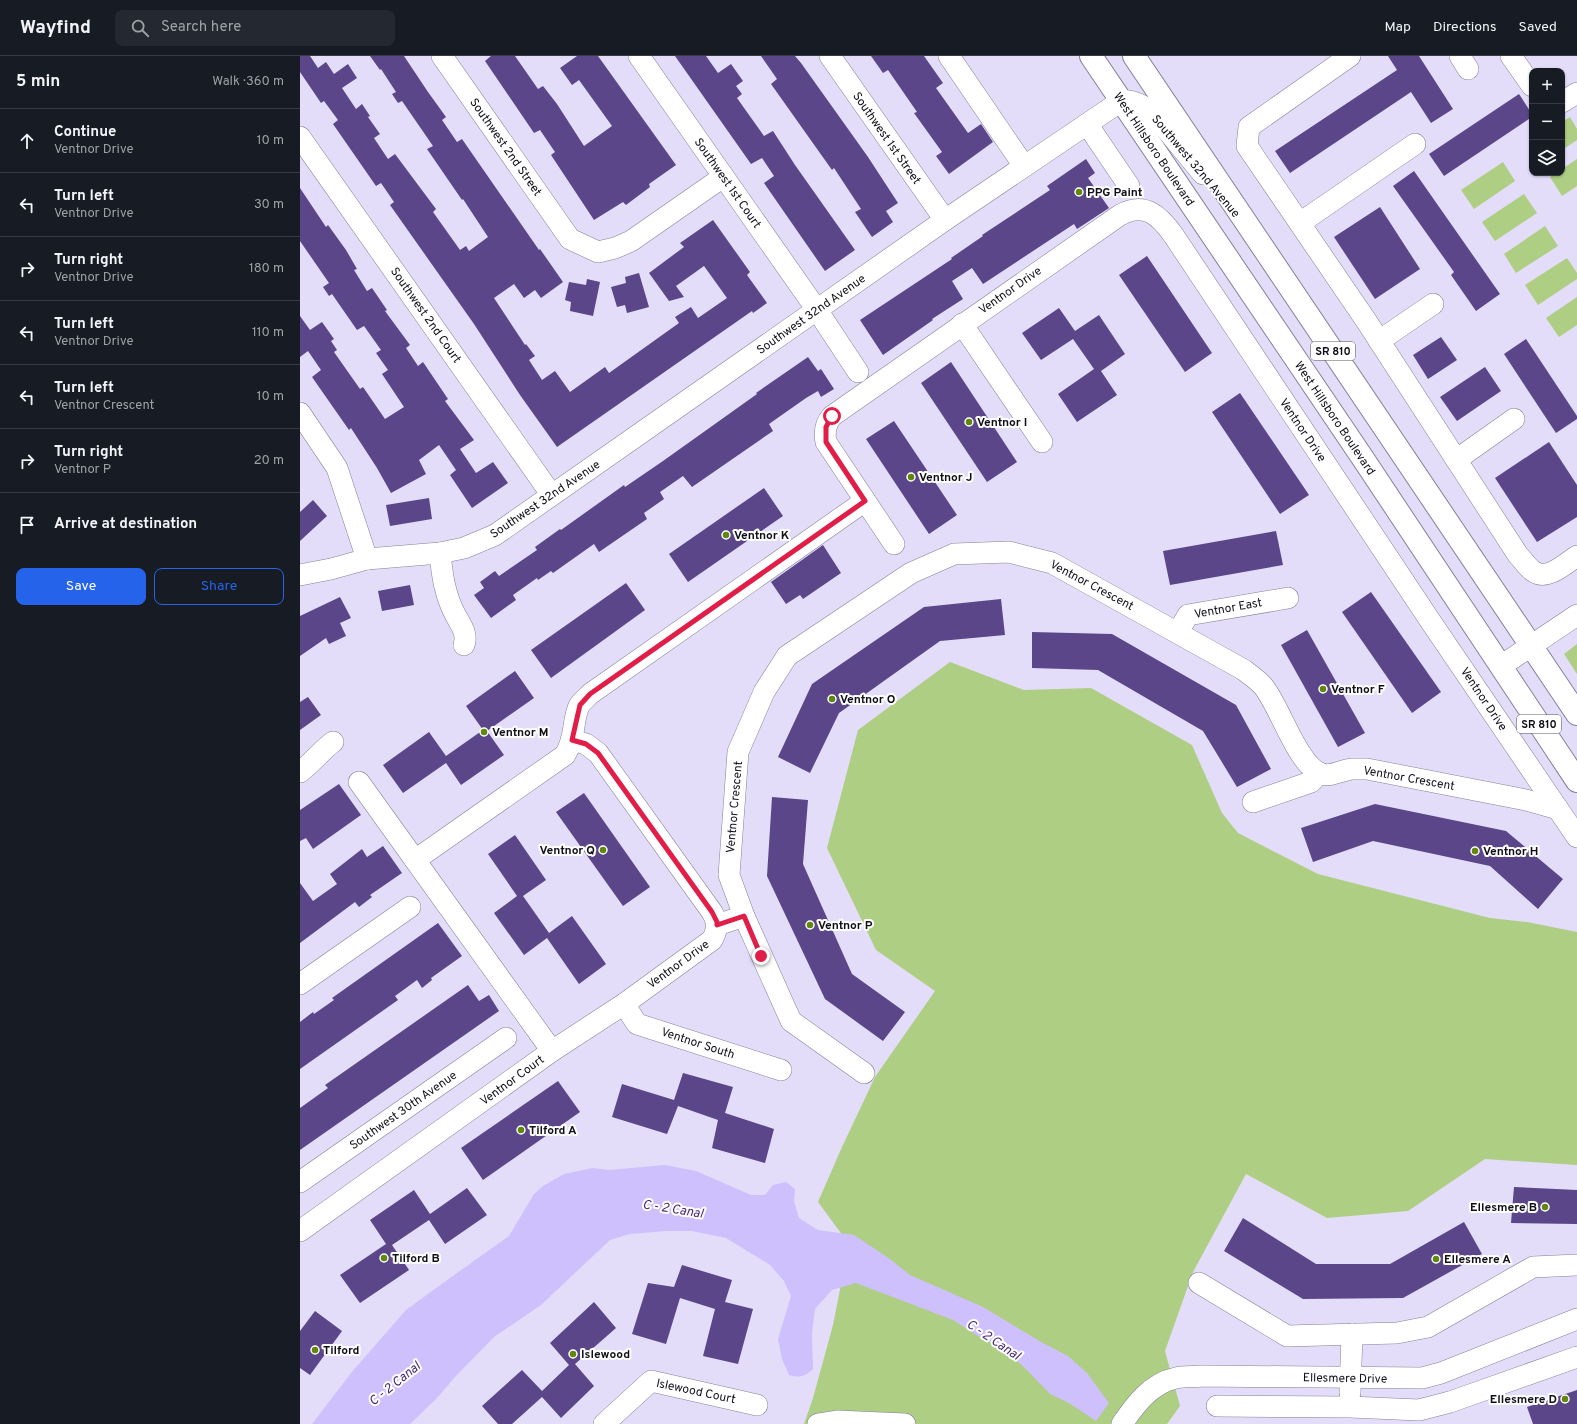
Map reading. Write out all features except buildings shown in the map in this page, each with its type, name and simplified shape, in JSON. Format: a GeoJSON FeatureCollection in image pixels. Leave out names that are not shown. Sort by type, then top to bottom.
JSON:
{"type":"FeatureCollection","features":[{"type":"Feature","properties":{"kind":"main road","name":"West Hillsboro Boulevard"},"geometry":{"type":"LineString","coordinates":[[1091,56],[1364,460],[1577,781]]}},
{"type":"Feature","properties":{"kind":"main road","name":"SR 810"},"geometry":{"type":"LineString","coordinates":[[1134,56],[1577,714]]}},
{"type":"Feature","properties":{"kind":"street","name":"Southwest 2nd Street"},"geometry":{"type":"LineString","coordinates":[[442,56],[570,239],[598,252],[615,248],[632,241],[723,177]]}},
{"type":"Feature","properties":{"kind":"street","name":"Southwest 1st Court"},"geometry":{"type":"LineString","coordinates":[[639,56],[817,310],[858,372]]}},
{"type":"Feature","properties":{"kind":"street","name":"Southwest 1st Street"},"geometry":{"type":"LineString","coordinates":[[830,56],[945,220]]}},
{"type":"Feature","properties":{"kind":"street"},"geometry":{"type":"LineString","coordinates":[[949,56],[1024,166]]}},
{"type":"Feature","properties":{"kind":"street"},"geometry":{"type":"LineString","coordinates":[[1350,56],[1249,127],[1248,146],[1379,341],[1518,555],[1534,572],[1542,575],[1551,573],[1577,556]]}},
{"type":"Feature","properties":{"kind":"street"},"geometry":{"type":"LineString","coordinates":[[1511,56],[1529,82]]}},
{"type":"Feature","properties":{"kind":"street"},"geometry":{"type":"LineString","coordinates":[[1565,100],[1577,93]]}},
{"type":"Feature","properties":{"kind":"street","name":"Southwest 32nd Avenue"},"geometry":{"type":"LineString","coordinates":[[300,575],[331,569],[367,559],[440,553],[464,548],[495,535],[551,494],[945,220],[1121,101],[1127,100],[1138,103],[1157,118],[1264,247]]}},
{"type":"Feature","properties":{"kind":"street"},"geometry":{"type":"LineString","coordinates":[[1087,124],[1128,186]]}},
{"type":"Feature","properties":{"kind":"street","name":"Southwest 2nd Court"},"geometry":{"type":"LineString","coordinates":[[300,136],[551,494]]}},
{"type":"Feature","properties":{"kind":"street"},"geometry":{"type":"LineString","coordinates":[[1300,223],[1415,144]]}},
{"type":"Feature","properties":{"kind":"street","name":"Ventnor Drive"},"geometry":{"type":"LineString","coordinates":[[865,501],[826,442],[826,427],[828,420],[832,416],[962,324],[1125,212],[1144,210],[1156,215],[1174,236],[1427,616],[1577,837]]}},
{"type":"Feature","properties":{"kind":"street"},"geometry":{"type":"LineString","coordinates":[[1379,341],[1433,304]]}},
{"type":"Feature","properties":{"kind":"street"},"geometry":{"type":"LineString","coordinates":[[962,324],[1042,442]]}},
{"type":"Feature","properties":{"kind":"street"},"geometry":{"type":"LineString","coordinates":[[300,413],[337,468],[367,559]]}},
{"type":"Feature","properties":{"kind":"street"},"geometry":{"type":"LineString","coordinates":[[1456,460],[1514,420]]}},
{"type":"Feature","properties":{"kind":"street"},"geometry":{"type":"LineString","coordinates":[[415,860],[566,755],[571,746],[580,705],[590,694],[865,501],[894,544]]}},
{"type":"Feature","properties":{"kind":"street","name":"Ventnor Crescent"},"geometry":{"type":"LineString","coordinates":[[744,916],[729,875],[738,752],[764,692],[787,656],[911,573],[954,554],[1009,552],[1052,562],[1244,670],[1263,686],[1308,765],[1323,775],[1334,774],[1351,769],[1367,769],[1526,800],[1558,809]]}},
{"type":"Feature","properties":{"kind":"street"},"geometry":{"type":"LineString","coordinates":[[440,553],[443,578],[449,602],[464,631],[464,645]]}},
{"type":"Feature","properties":{"kind":"street","name":"Ventnor East"},"geometry":{"type":"LineString","coordinates":[[1178,632],[1188,615],[1288,598]]}},
{"type":"Feature","properties":{"kind":"street"},"geometry":{"type":"LineString","coordinates":[[1501,666],[1532,647],[1577,615]]}},
{"type":"Feature","properties":{"kind":"street","name":"Ventnor Drive"},"geometry":{"type":"LineString","coordinates":[[552,1052],[624,1004],[712,940],[717,925],[712,912],[598,753],[586,744],[572,740]]}},
{"type":"Feature","properties":{"kind":"street"},"geometry":{"type":"LineString","coordinates":[[300,772],[312,764],[323,750],[333,742]]}},
{"type":"Feature","properties":{"kind":"street"},"geometry":{"type":"LineString","coordinates":[[1253,802],[1311,782],[1320,773]]}},
{"type":"Feature","properties":{"kind":"street","name":"Ventnor Court"},"geometry":{"type":"LineString","coordinates":[[300,1231],[552,1052],[359,782]]}},
{"type":"Feature","properties":{"kind":"street"},"geometry":{"type":"LineString","coordinates":[[300,984],[410,907]]}},
{"type":"Feature","properties":{"kind":"street"},"geometry":{"type":"LineString","coordinates":[[717,925],[744,916],[791,1021],[864,1073]]}},
{"type":"Feature","properties":{"kind":"street","name":"Ventnor South"},"geometry":{"type":"LineString","coordinates":[[624,1004],[637,1024],[781,1070]]}},
{"type":"Feature","properties":{"kind":"street","name":"Southwest 30th Avenue"},"geometry":{"type":"LineString","coordinates":[[300,1182],[506,1038]]}},
{"type":"Feature","properties":{"kind":"street"},"geometry":{"type":"LineString","coordinates":[[1199,1283],[1287,1336],[1397,1333],[1428,1327],[1533,1267],[1577,1265]]}},
{"type":"Feature","properties":{"kind":"street","name":"Ellesmere Drive"},"geometry":{"type":"LineString","coordinates":[[1122,1424],[1136,1403],[1156,1386],[1176,1378],[1202,1376],[1422,1378],[1441,1374],[1577,1319]]}},
{"type":"Feature","properties":{"kind":"street"},"geometry":{"type":"LineString","coordinates":[[1350,1407],[1352,1334]]}},
{"type":"Feature","properties":{"kind":"street"},"geometry":{"type":"LineString","coordinates":[[1217,1406],[1350,1407],[1419,1410],[1450,1402],[1577,1357]]}},
{"type":"Feature","properties":{"kind":"street","name":"Islewood Court"},"geometry":{"type":"LineString","coordinates":[[604,1424],[650,1381],[757,1405]]}},
{"type":"Feature","properties":{"kind":"street"},"geometry":{"type":"LineString","coordinates":[[818,1424],[837,1421],[905,1424]]}},
{"type":"Feature","properties":{"kind":"green space"},"geometry":{"type":"Polygon","coordinates":[[[1570,117],[1577,129],[1577,140],[1565,148],[1565,140],[1565,120],[1570,117]]]}},
{"type":"Feature","properties":{"kind":"green space"},"geometry":{"type":"Polygon","coordinates":[[[1577,159],[1577,186],[1562,196],[1550,177],[1565,176],[1565,167],[1577,159]]]}},
{"type":"Feature","properties":{"kind":"green space"},"geometry":{"type":"Polygon","coordinates":[[[1503,162],[1515,181],[1474,209],[1461,190],[1503,162]]]}},
{"type":"Feature","properties":{"kind":"green space"},"geometry":{"type":"Polygon","coordinates":[[[1524,194],[1537,213],[1495,241],[1482,222],[1524,194]]]}},
{"type":"Feature","properties":{"kind":"green space"},"geometry":{"type":"Polygon","coordinates":[[[1545,226],[1558,246],[1516,273],[1504,254],[1545,226]]]}},
{"type":"Feature","properties":{"kind":"green space"},"geometry":{"type":"Polygon","coordinates":[[[1567,258],[1577,273],[1577,279],[1538,305],[1525,285],[1567,258]]]}},
{"type":"Feature","properties":{"kind":"green space"},"geometry":{"type":"Polygon","coordinates":[[[1577,297],[1577,325],[1559,337],[1546,318],[1577,297]]]}},
{"type":"Feature","properties":{"kind":"green space"},"geometry":{"type":"Polygon","coordinates":[[[1577,644],[1577,674],[1564,654],[1577,644]]]}},
{"type":"Feature","properties":{"kind":"green space"},"geometry":{"type":"Polygon","coordinates":[[[950,662],[1024,690],[1091,688],[1192,745],[1222,813],[1238,833],[1318,874],[1490,918],[1527,922],[1577,932],[1577,1165],[1485,1159],[1408,1211],[1327,1218],[1246,1174],[1193,1272],[1165,1351],[1180,1406],[1167,1424],[804,1424],[813,1398],[833,1325],[849,1244],[818,1202],[875,1077],[935,991],[876,950],[827,848],[858,730],[950,662]]]}},
{"type":"Feature","properties":{"kind":"water","name":"C - 2 Canal"},"geometry":{"type":"Polygon","coordinates":[[[665,1165],[696,1171],[751,1195],[765,1195],[773,1185],[786,1182],[795,1189],[794,1201],[799,1218],[818,1230],[854,1235],[890,1259],[910,1275],[983,1307],[1041,1342],[1068,1356],[1087,1373],[1109,1403],[1096,1421],[1069,1403],[1050,1394],[1024,1367],[1000,1347],[978,1336],[953,1320],[856,1283],[832,1290],[815,1309],[812,1333],[813,1369],[802,1376],[789,1375],[782,1359],[778,1339],[791,1296],[784,1281],[770,1265],[726,1238],[692,1231],[666,1231],[630,1234],[610,1240],[541,1305],[494,1337],[437,1398],[410,1424],[312,1424],[351,1373],[406,1310],[509,1236],[534,1194],[543,1186],[564,1174],[593,1168],[609,1170],[665,1165]]]}},
{"type":"Feature","properties":{"kind":"place","name":"PPG Paint"},"geometry":{"type":"Point","coordinates":[1079,192]}},
{"type":"Feature","properties":{"kind":"place","name":"Ventnor I"},"geometry":{"type":"Point","coordinates":[969,422]}},
{"type":"Feature","properties":{"kind":"place","name":"Ventnor J"},"geometry":{"type":"Point","coordinates":[911,477]}},
{"type":"Feature","properties":{"kind":"place","name":"Ventnor K"},"geometry":{"type":"Point","coordinates":[726,535]}},
{"type":"Feature","properties":{"kind":"place","name":"Ventnor F"},"geometry":{"type":"Point","coordinates":[1323,689]}},
{"type":"Feature","properties":{"kind":"place","name":"Ventnor O"},"geometry":{"type":"Point","coordinates":[832,699]}},
{"type":"Feature","properties":{"kind":"place","name":"Ventnor M"},"geometry":{"type":"Point","coordinates":[484,732]}},
{"type":"Feature","properties":{"kind":"place","name":"Ventnor Q"},"geometry":{"type":"Point","coordinates":[603,850]}},
{"type":"Feature","properties":{"kind":"place","name":"Ventnor H"},"geometry":{"type":"Point","coordinates":[1475,851]}},
{"type":"Feature","properties":{"kind":"place","name":"Ventnor P"},"geometry":{"type":"Point","coordinates":[810,925]}},
{"type":"Feature","properties":{"kind":"place","name":"Tilford A"},"geometry":{"type":"Point","coordinates":[521,1130]}},
{"type":"Feature","properties":{"kind":"place","name":"Ellesmere B"},"geometry":{"type":"Point","coordinates":[1545,1207]}},
{"type":"Feature","properties":{"kind":"place","name":"Tilford B"},"geometry":{"type":"Point","coordinates":[384,1258]}},
{"type":"Feature","properties":{"kind":"place","name":"Ellesmere A"},"geometry":{"type":"Point","coordinates":[1436,1259]}},
{"type":"Feature","properties":{"kind":"place","name":"Tilford"},"geometry":{"type":"Point","coordinates":[315,1350]}},
{"type":"Feature","properties":{"kind":"place","name":"Islewood"},"geometry":{"type":"Point","coordinates":[573,1354]}},
{"type":"Feature","properties":{"kind":"place","name":"Ellesmere D"},"geometry":{"type":"Point","coordinates":[1565,1399]}},
{"type":"Feature","properties":{"kind":"route"},"geometry":{"type":"LineString","coordinates":[[761,956],[744,916],[717,925],[712,912],[598,753],[586,744],[572,740],[576,716],[580,705],[590,694],[865,501],[826,442],[826,427],[828,420],[832,416]]}}]}
